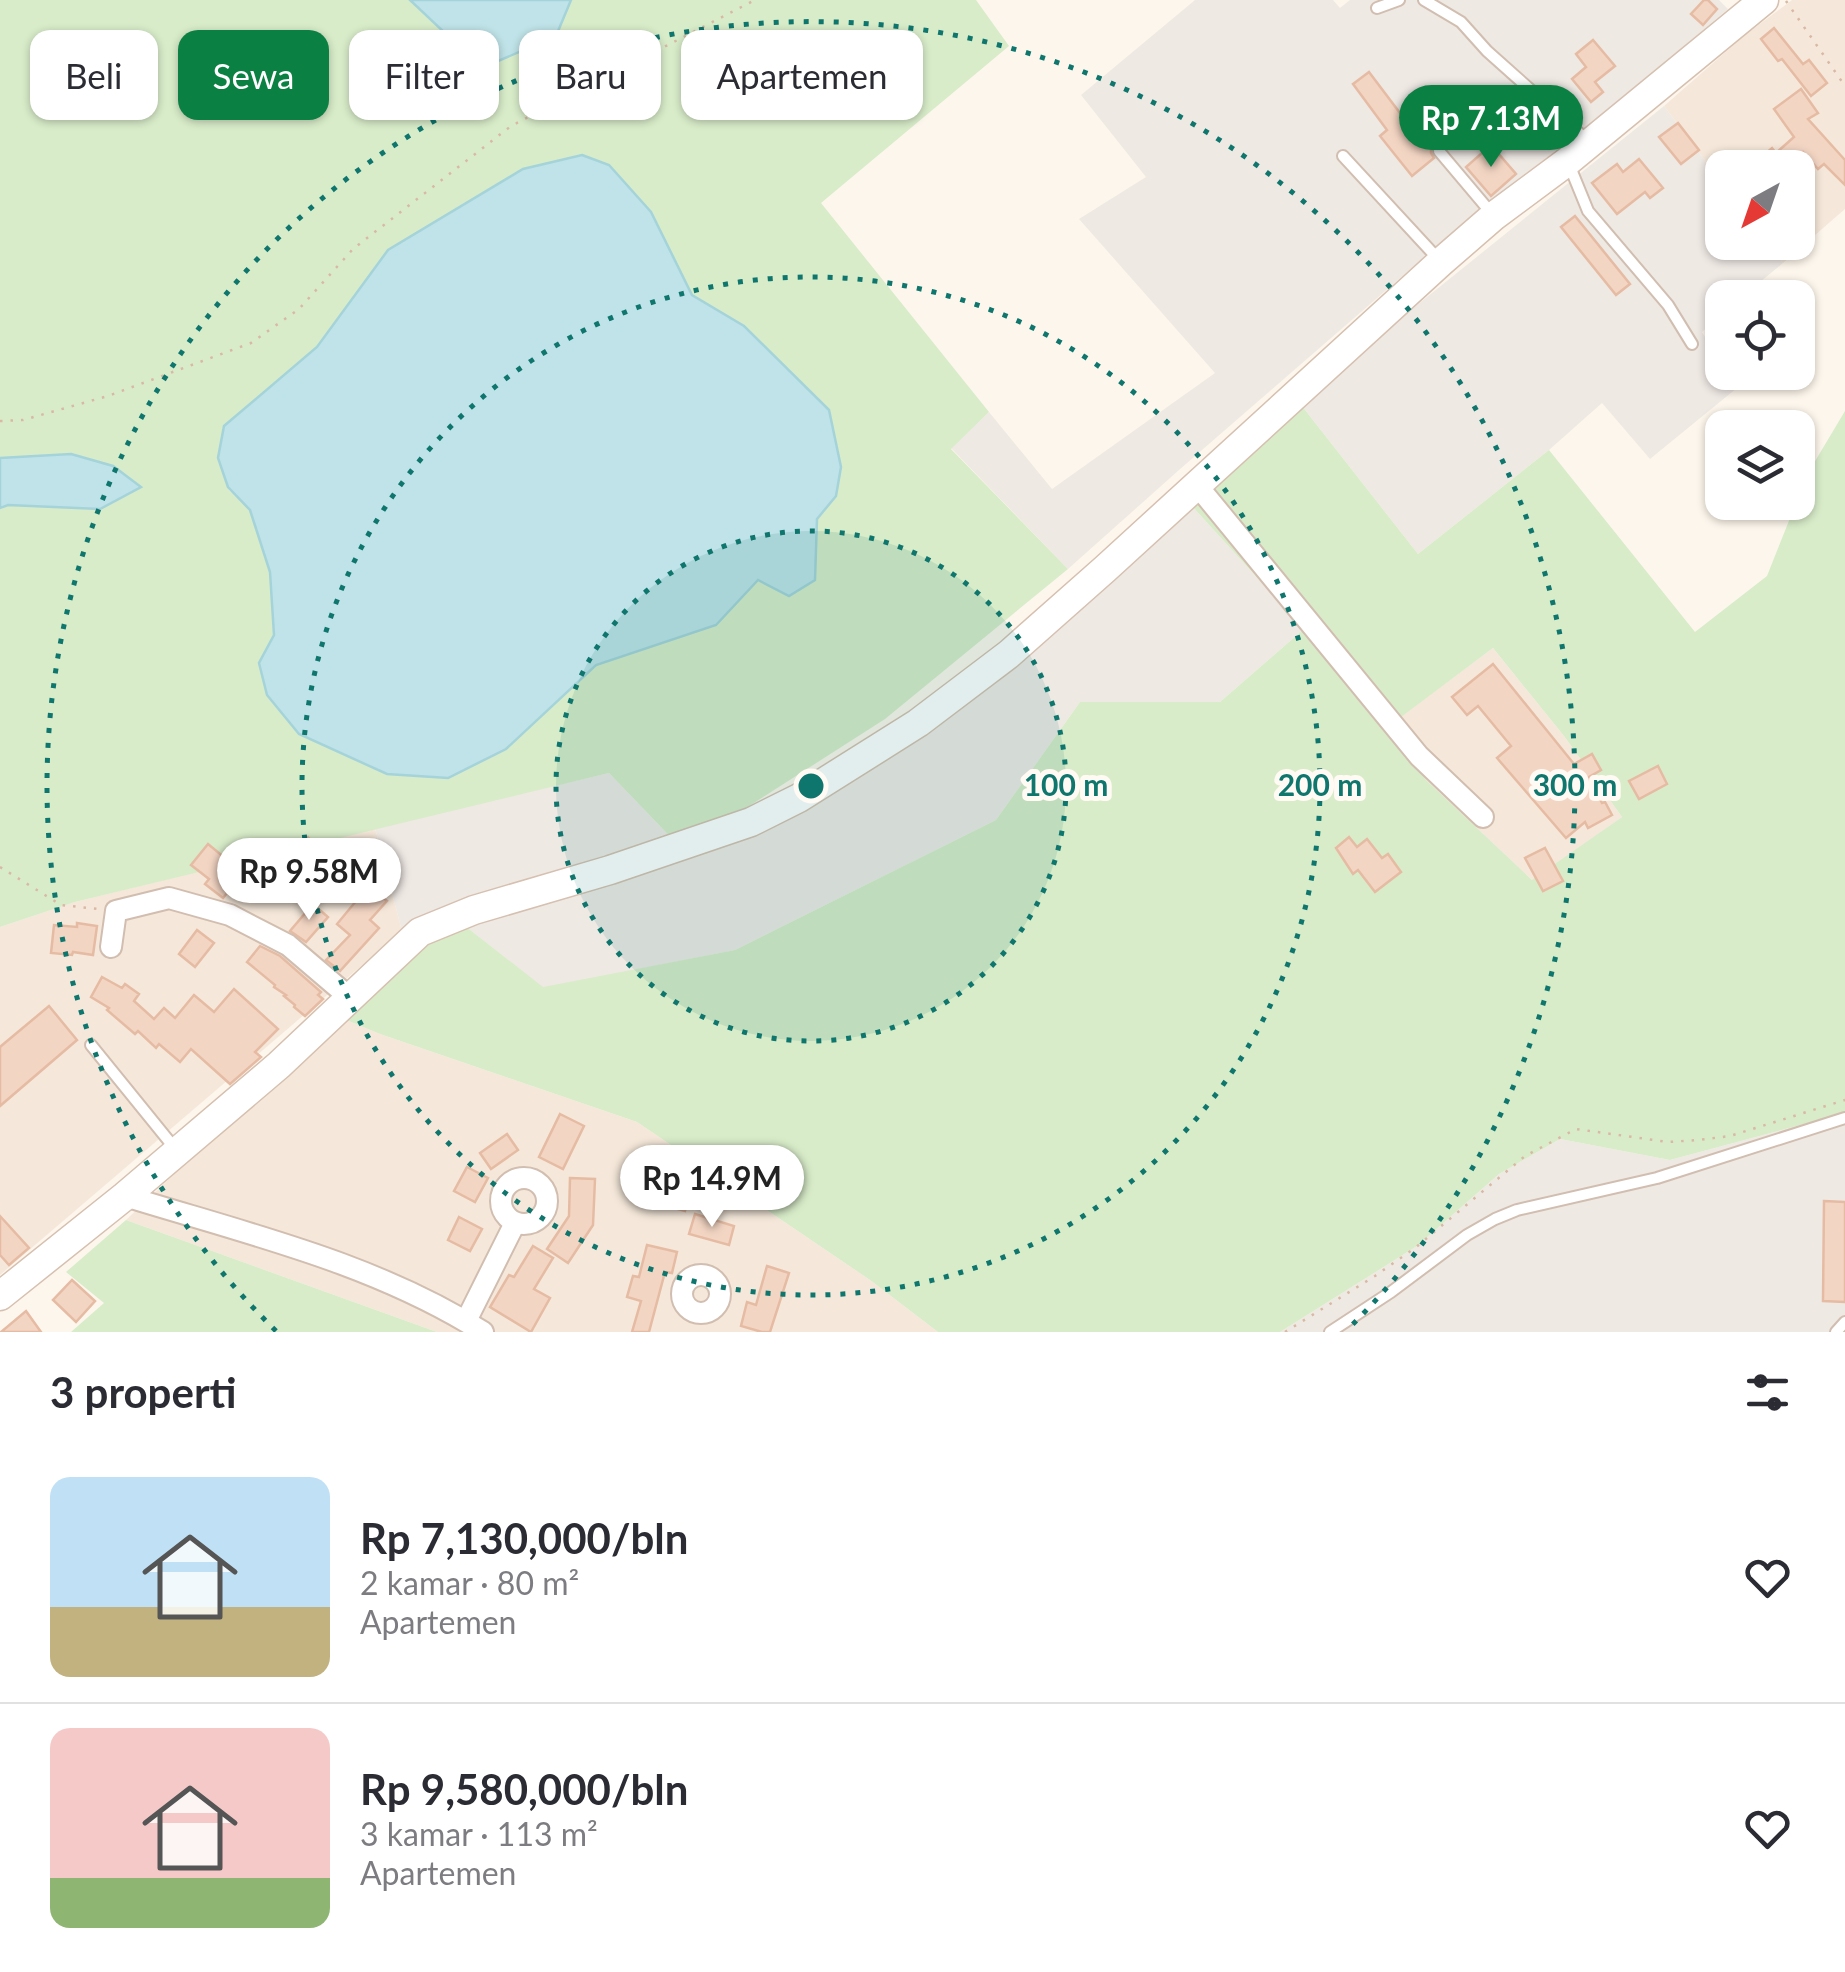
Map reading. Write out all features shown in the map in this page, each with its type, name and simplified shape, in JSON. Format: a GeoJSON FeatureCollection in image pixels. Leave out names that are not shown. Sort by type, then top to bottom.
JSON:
{"type":"FeatureCollection","features":[{"type":"Feature","properties":{"kind":"main road"},"geometry":{"type":"LineString","coordinates":[[0,1296],[126,1196],[279,1065],[420,932],[474,910],[610,870],[751,822],[799,798],[918,724],[1008,654],[1440,262],[1764,0]]}},
{"type":"Feature","properties":{"kind":"street"},"geometry":{"type":"LineString","coordinates":[[1196,484],[1420,756],[1484,818]]}},
{"type":"Feature","properties":{"kind":"street"},"geometry":{"type":"LineString","coordinates":[[110,947],[116,911],[169,898],[230,915],[288,945],[349,997]]}},
{"type":"Feature","properties":{"kind":"street"},"geometry":{"type":"LineString","coordinates":[[126,1196],[384,1278],[474,1327],[515,1223]]}},
{"type":"Feature","properties":{"kind":"lane"},"geometry":{"type":"LineString","coordinates":[[1377,8],[1399,0]]}},
{"type":"Feature","properties":{"kind":"lane"},"geometry":{"type":"LineString","coordinates":[[1424,0],[1461,22],[1487,51],[1590,142]]}},
{"type":"Feature","properties":{"kind":"lane"},"geometry":{"type":"LineString","coordinates":[[1440,151],[1494,216]]}},
{"type":"Feature","properties":{"kind":"lane"},"geometry":{"type":"LineString","coordinates":[[1343,156],[1440,262]]}},
{"type":"Feature","properties":{"kind":"lane"},"geometry":{"type":"LineString","coordinates":[[1568,161],[1588,211],[1668,305],[1692,344]]}},
{"type":"Feature","properties":{"kind":"lane"},"geometry":{"type":"LineString","coordinates":[[90,1045],[178,1151]]}},
{"type":"Feature","properties":{"kind":"lane"},"geometry":{"type":"LineString","coordinates":[[1330,1332],[1466,1235],[1506,1214],[1657,1178],[1845,1118]]}},
{"type":"Feature","properties":{"kind":"lane"},"geometry":{"type":"LineString","coordinates":[[1836,1332],[1845,1322]]}},
{"type":"Feature","properties":{"kind":"path"},"geometry":{"type":"LineString","coordinates":[[0,420],[23,420],[108,396],[251,343],[299,309],[353,248],[511,126],[755,0]]}},
{"type":"Feature","properties":{"kind":"path"},"geometry":{"type":"LineString","coordinates":[[1785,0],[1845,86]]}},
{"type":"Feature","properties":{"kind":"path"},"geometry":{"type":"LineString","coordinates":[[0,867],[61,905],[116,911]]}},
{"type":"Feature","properties":{"kind":"shaded area"},"geometry":{"type":"Polygon","coordinates":[[[1195,0],[1333,0],[1340,8],[1350,0],[1719,0],[1728,9],[1452,233],[1068,569],[951,448],[989,412],[1052,489],[1215,373],[1079,219],[1146,177],[1081,95],[1195,0]]]}},
{"type":"Feature","properties":{"kind":"shaded area"},"geometry":{"type":"Polygon","coordinates":[[[1792,0],[1845,0],[1845,209],[1815,235],[1815,150],[1705,150],[1705,160],[1664,106],[1745,35],[1792,0]]]}},
{"type":"Feature","properties":{"kind":"shaded area"},"geometry":{"type":"Polygon","coordinates":[[[1664,106],[1705,160],[1705,260],[1783,263],[1762,280],[1705,280],[1705,390],[1735,390],[1705,410],[1705,414],[1650,459],[1602,403],[1418,554],[1298,401],[1664,106]]]}},
{"type":"Feature","properties":{"kind":"shaded area"},"geometry":{"type":"Polygon","coordinates":[[[1191,505],[1304,629],[1220,702],[1080,702],[996,820],[735,950],[543,988],[460,922],[402,931],[375,828],[609,773],[682,849],[904,741],[1191,505]]]}},
{"type":"Feature","properties":{"kind":"shaded area"},"geometry":{"type":"Polygon","coordinates":[[[1493,648],[1564,736],[1622,817],[1533,881],[1426,780],[1385,728],[1493,648]]]}},
{"type":"Feature","properties":{"kind":"shaded area"},"geometry":{"type":"Polygon","coordinates":[[[375,828],[402,931],[0,1275],[0,927],[75,902],[375,828]]]}},
{"type":"Feature","properties":{"kind":"shaded area"},"geometry":{"type":"Polygon","coordinates":[[[339,1017],[637,1122],[870,1280],[938,1332],[437,1332],[126,1220],[339,1017]]]}},
{"type":"Feature","properties":{"kind":"shaded area"},"geometry":{"type":"Polygon","coordinates":[[[1845,1113],[1845,1332],[1280,1332],[1417,1246],[1499,1174],[1560,1139],[1670,1160],[1845,1113]]]}},
{"type":"Feature","properties":{"kind":"green space"},"geometry":{"type":"Polygon","coordinates":[[[0,0],[410,0],[442,30],[349,30],[349,120],[499,120],[499,60],[519,52],[519,120],[661,120],[661,30],[558,30],[571,0],[976,0],[1009,46],[923,118],[923,30],[681,30],[681,120],[920,120],[821,203],[989,412],[951,449],[1068,569],[885,719],[682,849],[609,773],[75,902],[0,927],[0,0]],[[651,212],[388,249],[317,347],[224,426],[218,458],[229,490],[250,510],[270,572],[274,635],[259,663],[506,749],[596,665],[716,625],[836,496],[744,326],[692,295],[651,212]]]}},
{"type":"Feature","properties":{"kind":"green space"},"geometry":{"type":"Polygon","coordinates":[[[1298,401],[1418,554],[1549,450],[1695,632],[1767,576],[1789,520],[1815,520],[1815,461],[1845,411],[1845,1113],[1670,1160],[1560,1139],[1499,1174],[1417,1246],[1280,1332],[938,1332],[870,1280],[637,1122],[339,1017],[392,969],[460,922],[543,987],[735,950],[996,820],[1080,702],[1220,702],[1304,629],[1191,505],[1298,401]],[[1493,648],[1385,729],[1426,780],[1532,880],[1622,817],[1564,736],[1493,648]]]}},
{"type":"Feature","properties":{"kind":"green space"},"geometry":{"type":"Polygon","coordinates":[[[126,1220],[437,1332],[71,1332],[104,1303],[66,1272],[126,1220]]]}},
{"type":"Feature","properties":{"kind":"water"},"geometry":{"type":"Polygon","coordinates":[[[410,0],[571,0],[558,30],[519,30],[519,52],[499,61],[499,30],[442,30],[410,0]]]}},
{"type":"Feature","properties":{"kind":"water"},"geometry":{"type":"Polygon","coordinates":[[[582,155],[609,165],[651,212],[692,295],[744,326],[829,410],[841,467],[836,496],[817,519],[815,580],[789,596],[758,580],[716,625],[596,665],[506,749],[448,778],[387,774],[299,734],[267,695],[259,663],[274,635],[270,572],[250,510],[228,487],[218,458],[224,426],[317,347],[388,250],[523,169],[582,155]]]}},
{"type":"Feature","properties":{"kind":"water"},"geometry":{"type":"Polygon","coordinates":[[[71,454],[113,466],[141,487],[100,509],[8,505],[0,508],[0,458],[71,454]]]}},
{"type":"Feature","properties":{"kind":"building"},"geometry":{"type":"Polygon","coordinates":[[[1704,0],[1717,9],[1703,25],[1691,14],[1704,0]]]}},
{"type":"Feature","properties":{"kind":"building"},"geometry":{"type":"Polygon","coordinates":[[[1774,28],[1803,64],[1809,60],[1827,83],[1811,96],[1761,39],[1774,28]]]}},
{"type":"Feature","properties":{"kind":"building"},"geometry":{"type":"Polygon","coordinates":[[[1593,40],[1615,66],[1595,82],[1603,92],[1591,102],[1572,79],[1586,67],[1576,54],[1593,40]]]}},
{"type":"Feature","properties":{"kind":"building"},"geometry":{"type":"Polygon","coordinates":[[[1369,72],[1431,148],[1434,158],[1412,176],[1380,136],[1387,130],[1353,84],[1369,72]]]}},
{"type":"Feature","properties":{"kind":"building"},"geometry":{"type":"Polygon","coordinates":[[[1801,89],[1818,113],[1808,119],[1845,160],[1845,185],[1824,164],[1818,169],[1815,166],[1815,150],[1779,150],[1794,137],[1774,109],[1801,89]]]}},
{"type":"Feature","properties":{"kind":"building"},"geometry":{"type":"Polygon","coordinates":[[[1678,123],[1699,150],[1681,164],[1659,137],[1678,123]]]}},
{"type":"Feature","properties":{"kind":"building"},"geometry":{"type":"Polygon","coordinates":[[[1491,145],[1516,174],[1491,196],[1466,167],[1491,145]]]}},
{"type":"Feature","properties":{"kind":"building"},"geometry":{"type":"Polygon","coordinates":[[[1639,159],[1663,188],[1650,198],[1645,192],[1617,214],[1592,183],[1617,164],[1623,172],[1639,159]]]}},
{"type":"Feature","properties":{"kind":"building"},"geometry":{"type":"Polygon","coordinates":[[[1575,216],[1630,284],[1616,295],[1561,227],[1575,216]]]}},
{"type":"Feature","properties":{"kind":"building"},"geometry":{"type":"Polygon","coordinates":[[[1493,664],[1574,764],[1592,754],[1601,770],[1589,777],[1612,815],[1588,828],[1585,822],[1566,838],[1497,758],[1511,746],[1478,706],[1467,715],[1452,697],[1493,664]]]}},
{"type":"Feature","properties":{"kind":"building"},"geometry":{"type":"Polygon","coordinates":[[[1658,766],[1667,784],[1639,799],[1629,781],[1658,766]]]}},
{"type":"Feature","properties":{"kind":"building"},"geometry":{"type":"Polygon","coordinates":[[[308,837],[323,854],[328,848],[387,901],[370,920],[379,928],[340,971],[326,960],[350,935],[337,924],[357,900],[310,859],[299,868],[287,854],[308,837]]]}},
{"type":"Feature","properties":{"kind":"building"},"geometry":{"type":"Polygon","coordinates":[[[1349,837],[1357,847],[1367,839],[1382,858],[1388,854],[1401,872],[1375,892],[1358,870],[1353,874],[1336,848],[1349,837]]]}},
{"type":"Feature","properties":{"kind":"building"},"geometry":{"type":"Polygon","coordinates":[[[208,844],[226,859],[230,853],[248,867],[223,898],[205,884],[209,879],[191,865],[208,844]]]}},
{"type":"Feature","properties":{"kind":"building"},"geometry":{"type":"Polygon","coordinates":[[[1545,848],[1563,881],[1543,891],[1525,858],[1545,848]]]}},
{"type":"Feature","properties":{"kind":"building"},"geometry":{"type":"Polygon","coordinates":[[[313,904],[328,917],[306,942],[290,931],[313,904]]]}},
{"type":"Feature","properties":{"kind":"building"},"geometry":{"type":"Polygon","coordinates":[[[77,923],[97,926],[93,955],[51,953],[54,925],[77,927],[77,923]]]}},
{"type":"Feature","properties":{"kind":"building"},"geometry":{"type":"Polygon","coordinates":[[[197,930],[214,943],[195,967],[179,954],[197,930]]]}},
{"type":"Feature","properties":{"kind":"building"},"geometry":{"type":"Polygon","coordinates":[[[260,946],[280,956],[321,992],[318,995],[323,999],[305,1016],[247,962],[260,946]]]}},
{"type":"Feature","properties":{"kind":"building"},"geometry":{"type":"Polygon","coordinates":[[[102,977],[122,988],[125,984],[139,994],[134,1001],[154,1019],[164,1008],[175,1018],[194,995],[214,1012],[234,989],[278,1029],[255,1052],[261,1057],[230,1084],[191,1049],[180,1062],[159,1044],[156,1048],[138,1031],[135,1034],[109,1008],[91,997],[102,977]]]}},
{"type":"Feature","properties":{"kind":"building"},"geometry":{"type":"Polygon","coordinates":[[[49,1006],[77,1040],[0,1106],[0,1047],[49,1006]]]}},
{"type":"Feature","properties":{"kind":"building"},"geometry":{"type":"Polygon","coordinates":[[[560,1114],[584,1126],[563,1169],[539,1157],[560,1114]]]}},
{"type":"Feature","properties":{"kind":"building"},"geometry":{"type":"Polygon","coordinates":[[[507,1134],[518,1150],[491,1169],[480,1153],[507,1134]]]}},
{"type":"Feature","properties":{"kind":"building"},"geometry":{"type":"Polygon","coordinates":[[[467,1167],[488,1178],[475,1202],[454,1191],[467,1167]]]}},
{"type":"Feature","properties":{"kind":"building"},"geometry":{"type":"Polygon","coordinates":[[[570,1178],[595,1179],[593,1225],[568,1263],[547,1249],[569,1216],[570,1178]]]}},
{"type":"Feature","properties":{"kind":"building"},"geometry":{"type":"Polygon","coordinates":[[[670,1183],[691,1189],[685,1211],[663,1205],[670,1183]]]}},
{"type":"Feature","properties":{"kind":"building"},"geometry":{"type":"Polygon","coordinates":[[[1824,1201],[1845,1202],[1845,1302],[1823,1301],[1824,1201]]]}},
{"type":"Feature","properties":{"kind":"building"},"geometry":{"type":"Polygon","coordinates":[[[695,1214],[734,1226],[729,1245],[689,1234],[695,1214]]]}},
{"type":"Feature","properties":{"kind":"building"},"geometry":{"type":"Polygon","coordinates":[[[0,1216],[29,1248],[9,1265],[0,1255],[0,1216]]]}},
{"type":"Feature","properties":{"kind":"building"},"geometry":{"type":"Polygon","coordinates":[[[459,1217],[482,1229],[470,1251],[448,1240],[459,1217]]]}},
{"type":"Feature","properties":{"kind":"building"},"geometry":{"type":"Polygon","coordinates":[[[647,1245],[677,1252],[672,1273],[665,1272],[649,1332],[632,1332],[641,1301],[627,1297],[633,1276],[639,1277],[647,1245]]]}},
{"type":"Feature","properties":{"kind":"building"},"geometry":{"type":"Polygon","coordinates":[[[533,1246],[553,1258],[534,1289],[550,1298],[531,1332],[490,1307],[533,1246]]]}},
{"type":"Feature","properties":{"kind":"building"},"geometry":{"type":"Polygon","coordinates":[[[767,1266],[789,1273],[770,1332],[762,1332],[741,1326],[747,1302],[756,1305],[767,1266]]]}},
{"type":"Feature","properties":{"kind":"building"},"geometry":{"type":"Polygon","coordinates":[[[72,1280],[95,1301],[76,1322],[53,1300],[72,1280]]]}},
{"type":"Feature","properties":{"kind":"building"},"geometry":{"type":"Polygon","coordinates":[[[26,1311],[41,1332],[1,1332],[26,1311]]]}}]}
